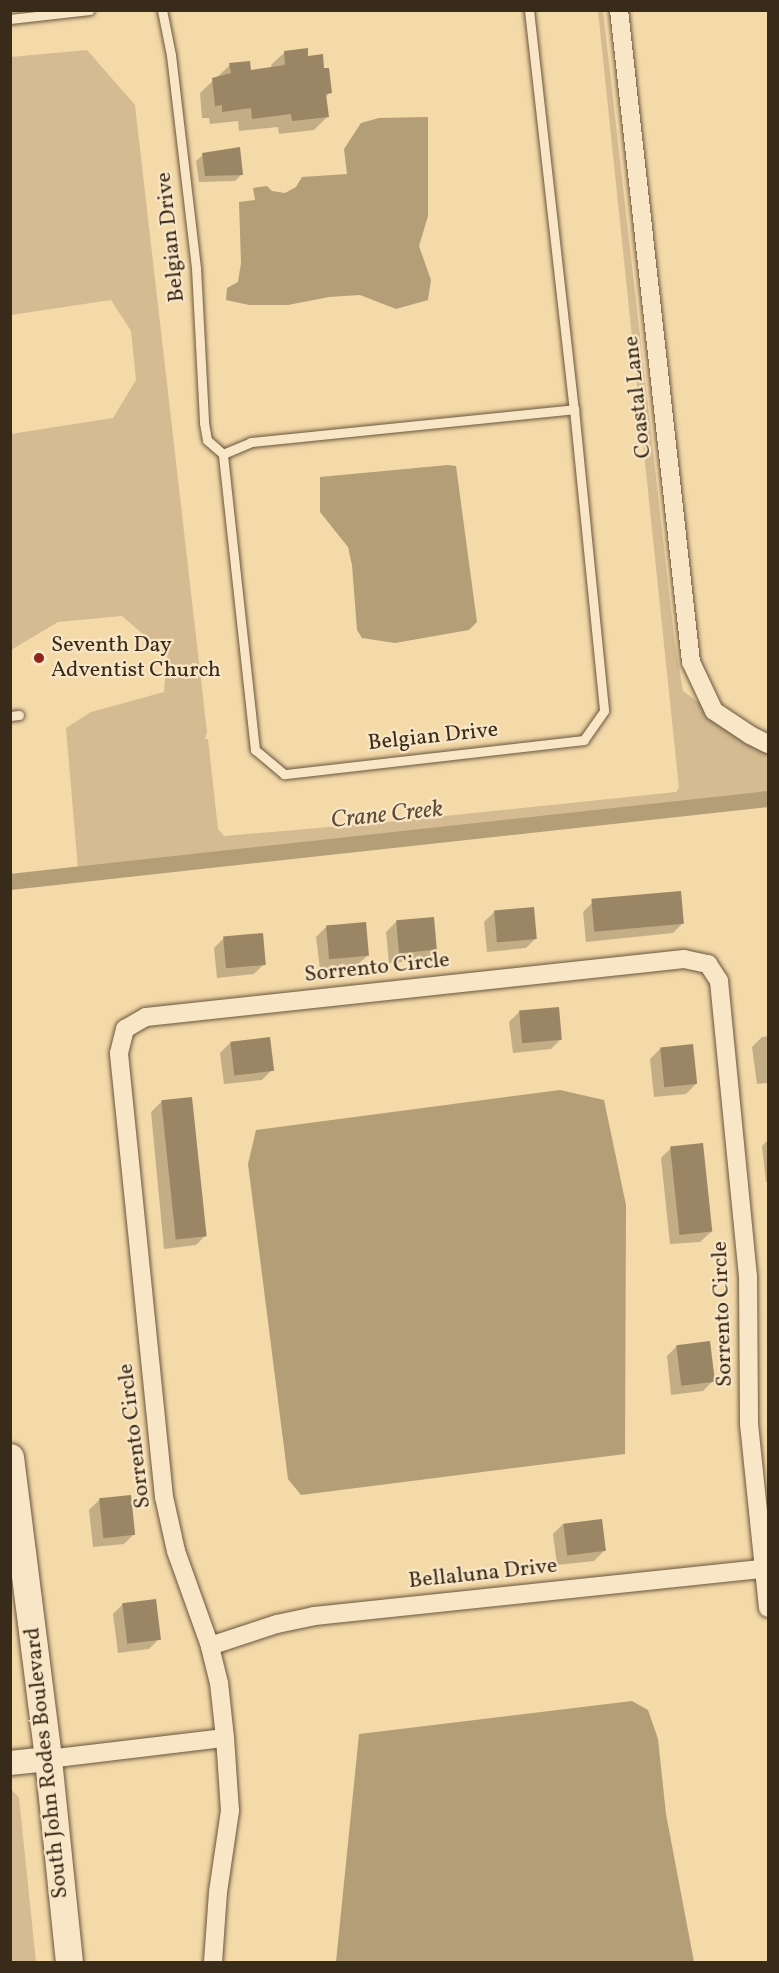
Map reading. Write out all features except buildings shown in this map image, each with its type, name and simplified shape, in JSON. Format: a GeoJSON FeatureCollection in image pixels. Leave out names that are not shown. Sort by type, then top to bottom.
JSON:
{"type":"FeatureCollection","features":[{"type":"Feature","properties":{"kind":"main road","name":"South John Rodes Boulevard"},"geometry":{"type":"LineString","coordinates":[[10,1457],[48,1759],[69,1962]]}},
{"type":"Feature","properties":{"kind":"street","name":"Coastal Lane"},"geometry":{"type":"LineString","coordinates":[[619,10],[691,662],[714,711],[768,744]]}},
{"type":"Feature","properties":{"kind":"street","name":"Sorrento Circle"},"geometry":{"type":"LineString","coordinates":[[213,1962],[218,1892],[230,1811],[225,1738],[219,1683],[210,1646],[176,1551],[164,1497],[119,1053],[125,1029],[146,1017],[684,959],[708,964],[719,981],[747,1264],[749,1424],[768,1608]]}},
{"type":"Feature","properties":{"kind":"street","name":"Bellaluna Drive"},"geometry":{"type":"LineString","coordinates":[[210,1646],[277,1624],[314,1616],[764,1569]]}},
{"type":"Feature","properties":{"kind":"street"},"geometry":{"type":"LineString","coordinates":[[10,1763],[225,1738]]}},
{"type":"Feature","properties":{"kind":"lane"},"geometry":{"type":"LineString","coordinates":[[10,19],[90,10]]}},
{"type":"Feature","properties":{"kind":"lane","name":"Belgian Drive"},"geometry":{"type":"LineString","coordinates":[[162,10],[171,55],[196,268],[204,423],[207,440],[223,454],[255,750],[284,774],[584,740],[604,711],[574,409],[529,10]]}},
{"type":"Feature","properties":{"kind":"lane"},"geometry":{"type":"LineString","coordinates":[[223,454],[251,442],[574,409]]}},
{"type":"Feature","properties":{"kind":"shaded area"},"geometry":{"type":"Polygon","coordinates":[[[598,11],[603,11],[674,636],[683,691],[750,740],[768,747],[768,794],[657,813],[78,869],[66,728],[91,712],[164,692],[167,655],[122,616],[58,622],[11,650],[11,434],[113,418],[136,380],[131,331],[111,300],[11,315],[11,57],[87,50],[135,105],[207,732],[205,739],[208,739],[218,829],[224,836],[377,823],[676,792],[679,788],[598,11]]]}},
{"type":"Feature","properties":{"kind":"shaded area"},"geometry":{"type":"Polygon","coordinates":[[[428,117],[428,216],[419,246],[431,280],[428,300],[396,309],[360,295],[329,297],[288,305],[249,305],[226,300],[227,288],[238,282],[241,263],[239,202],[255,200],[253,188],[267,186],[272,191],[285,193],[296,187],[302,177],[347,174],[344,149],[361,123],[379,118],[428,117]]]}},
{"type":"Feature","properties":{"kind":"shaded area"},"geometry":{"type":"Polygon","coordinates":[[[456,466],[477,622],[469,630],[395,643],[362,638],[357,630],[352,565],[348,547],[320,512],[320,477],[456,466]]]}},
{"type":"Feature","properties":{"kind":"shaded area"},"geometry":{"type":"Polygon","coordinates":[[[560,1090],[604,1100],[626,1205],[625,1454],[301,1495],[288,1479],[248,1164],[256,1130],[560,1090]]]}},
{"type":"Feature","properties":{"kind":"shaded area"},"geometry":{"type":"Polygon","coordinates":[[[632,1701],[648,1710],[658,1739],[666,1814],[694,1962],[336,1962],[359,1734],[632,1701]]]}},
{"type":"Feature","properties":{"kind":"shaded area"},"geometry":{"type":"Polygon","coordinates":[[[11,1789],[19,1798],[36,1962],[11,1962],[11,1789]]]}},
{"type":"Feature","properties":{"kind":"waterway","name":"Crane Creek"},"geometry":{"type":"LineString","coordinates":[[10,882],[768,799]]}},
{"type":"Feature","properties":{"kind":"place","name":"Seventh Day Adventist Church"},"geometry":{"type":"Point","coordinates":[39,658]}}]}
